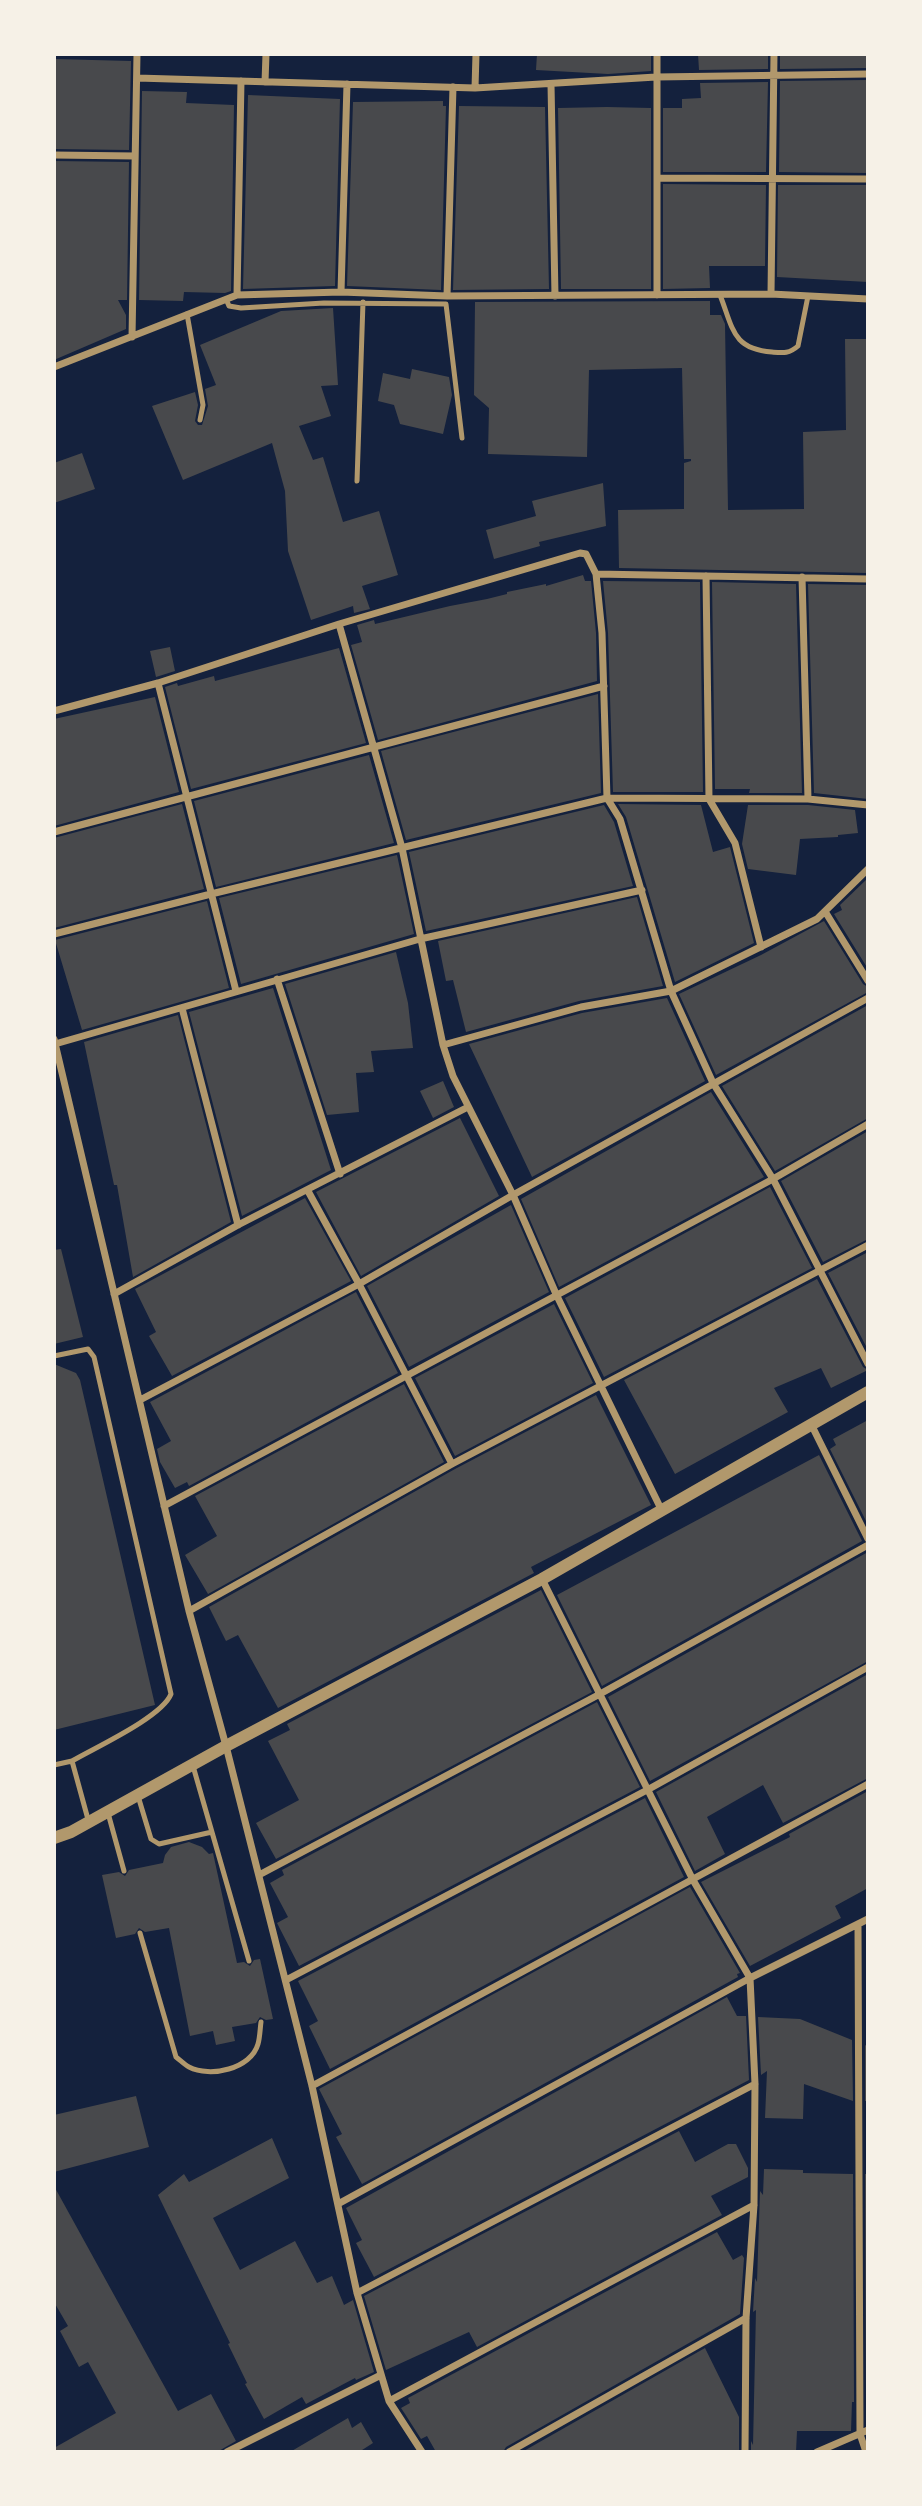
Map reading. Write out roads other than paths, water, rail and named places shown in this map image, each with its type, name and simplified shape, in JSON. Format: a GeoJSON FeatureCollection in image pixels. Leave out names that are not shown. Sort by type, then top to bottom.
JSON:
{"type":"FeatureCollection","features":[{"type":"Feature","properties":{"kind":"street"},"geometry":{"type":"LineString","coordinates":[[132,337],[137,54]]}},
{"type":"Feature","properties":{"kind":"street"},"geometry":{"type":"LineString","coordinates":[[265,54],[265,82]]}},
{"type":"Feature","properties":{"kind":"street"},"geometry":{"type":"LineString","coordinates":[[475,54],[475,88]]}},
{"type":"Feature","properties":{"kind":"street"},"geometry":{"type":"LineString","coordinates":[[657,54],[657,295]]}},
{"type":"Feature","properties":{"kind":"street"},"geometry":{"type":"LineString","coordinates":[[771,294],[774,54]]}},
{"type":"Feature","properties":{"kind":"street"},"geometry":{"type":"LineString","coordinates":[[137,78],[475,88],[656,77],[868,74]]}},
{"type":"Feature","properties":{"kind":"street"},"geometry":{"type":"LineString","coordinates":[[237,295],[241,81]]}},
{"type":"Feature","properties":{"kind":"street"},"geometry":{"type":"LineString","coordinates":[[341,292],[347,84]]}},
{"type":"Feature","properties":{"kind":"street"},"geometry":{"type":"LineString","coordinates":[[551,84],[555,296]]}},
{"type":"Feature","properties":{"kind":"street"},"geometry":{"type":"LineString","coordinates":[[447,296],[453,87]]}},
{"type":"Feature","properties":{"kind":"street"},"geometry":{"type":"LineString","coordinates":[[54,155],[135,156]]}},
{"type":"Feature","properties":{"kind":"street"},"geometry":{"type":"LineString","coordinates":[[657,178],[868,179]]}},
{"type":"Feature","properties":{"kind":"street"},"geometry":{"type":"LineString","coordinates":[[54,367],[237,295],[341,292],[447,296],[771,294],[868,299]]}},
{"type":"Feature","properties":{"kind":"street"},"geometry":{"type":"LineString","coordinates":[[54,711],[158,683],[339,624],[580,553],[589,556],[596,574],[604,686],[607,798],[620,819],[671,991],[713,1083],[774,1179],[868,1364]]}},
{"type":"Feature","properties":{"kind":"street"},"geometry":{"type":"LineString","coordinates":[[596,574],[868,579]]}},
{"type":"Feature","properties":{"kind":"street"},"geometry":{"type":"LineString","coordinates":[[706,576],[709,799],[735,843],[761,947]]}},
{"type":"Feature","properties":{"kind":"street"},"geometry":{"type":"LineString","coordinates":[[802,577],[808,799]]}},
{"type":"Feature","properties":{"kind":"street"},"geometry":{"type":"LineString","coordinates":[[339,624],[376,747],[402,848],[443,1045],[453,1076],[513,1195],[556,1294],[662,1511]]}},
{"type":"Feature","properties":{"kind":"street"},"geometry":{"type":"LineString","coordinates":[[158,683],[236,991]]}},
{"type":"Feature","properties":{"kind":"street"},"geometry":{"type":"LineString","coordinates":[[54,832],[604,686]]}},
{"type":"Feature","properties":{"kind":"street"},"geometry":{"type":"LineString","coordinates":[[54,934],[607,798],[808,799],[868,805]]}},
{"type":"Feature","properties":{"kind":"street"},"geometry":{"type":"LineString","coordinates":[[443,1045],[580,1007],[671,991],[826,913],[840,894],[868,869]]}},
{"type":"Feature","properties":{"kind":"street"},"geometry":{"type":"LineString","coordinates":[[422,2452],[389,2401],[357,2293],[312,2085],[189,1611],[55,1041],[182,1008],[420,939],[642,890]]}},
{"type":"Feature","properties":{"kind":"street"},"geometry":{"type":"LineString","coordinates":[[826,913],[868,981]]}},
{"type":"Feature","properties":{"kind":"street"},"geometry":{"type":"LineString","coordinates":[[277,979],[340,1174]]}},
{"type":"Feature","properties":{"kind":"street"},"geometry":{"type":"LineString","coordinates":[[139,1401],[359,1284],[513,1195],[868,998]]}},
{"type":"Feature","properties":{"kind":"street"},"geometry":{"type":"LineString","coordinates":[[182,1008],[238,1225]]}},
{"type":"Feature","properties":{"kind":"street"},"geometry":{"type":"LineString","coordinates":[[114,1294],[238,1225],[468,1107]]}},
{"type":"Feature","properties":{"kind":"street"},"geometry":{"type":"LineString","coordinates":[[164,1506],[774,1179],[868,1124]]}},
{"type":"Feature","properties":{"kind":"street"},"geometry":{"type":"LineString","coordinates":[[308,1191],[452,1464]]}},
{"type":"Feature","properties":{"kind":"street"},"geometry":{"type":"LineString","coordinates":[[189,1611],[452,1464],[868,1245]]}},
{"type":"Feature","properties":{"kind":"street"},"geometry":{"type":"LineString","coordinates":[[54,1838],[89,1823],[226,1746],[542,1579],[868,1392]]}},
{"type":"Feature","properties":{"kind":"street"},"geometry":{"type":"LineString","coordinates":[[811,1424],[868,1539]]}},
{"type":"Feature","properties":{"kind":"street"},"geometry":{"type":"LineString","coordinates":[[259,1875],[600,1693],[868,1545]]}},
{"type":"Feature","properties":{"kind":"street"},"geometry":{"type":"LineString","coordinates":[[542,1579],[693,1880],[750,1978],[755,2084],[754,2205],[747,2318],[745,2452]]}},
{"type":"Feature","properties":{"kind":"street"},"geometry":{"type":"LineString","coordinates":[[286,1980],[649,1789],[868,1667]]}},
{"type":"Feature","properties":{"kind":"street"},"geometry":{"type":"LineString","coordinates":[[312,2085],[868,1784]]}},
{"type":"Feature","properties":{"kind":"street"},"geometry":{"type":"LineString","coordinates":[[338,2204],[750,1978],[868,1919]]}},
{"type":"Feature","properties":{"kind":"street"},"geometry":{"type":"LineString","coordinates":[[858,1925],[866,2452]]}},
{"type":"Feature","properties":{"kind":"street"},"geometry":{"type":"LineString","coordinates":[[357,2293],[755,2084]]}},
{"type":"Feature","properties":{"kind":"street"},"geometry":{"type":"LineString","coordinates":[[389,2401],[754,2205]]}},
{"type":"Feature","properties":{"kind":"street"},"geometry":{"type":"LineString","coordinates":[[509,2452],[747,2318]]}},
{"type":"Feature","properties":{"kind":"street"},"geometry":{"type":"LineString","coordinates":[[227,2452],[238,2449],[382,2375]]}},
{"type":"Feature","properties":{"kind":"street"},"geometry":{"type":"LineString","coordinates":[[817,2452],[864,2432]]}},
{"type":"Feature","properties":{"kind":"lane"},"geometry":{"type":"LineString","coordinates":[[720,295],[737,337],[744,345],[754,351],[786,353],[797,346],[808,296]]}},
{"type":"Feature","properties":{"kind":"lane"},"geometry":{"type":"LineString","coordinates":[[226,299],[229,306],[241,308],[363,302],[446,304],[462,438]]}},
{"type":"Feature","properties":{"kind":"lane"},"geometry":{"type":"LineString","coordinates":[[356,481],[363,302]]}},
{"type":"Feature","properties":{"kind":"lane"},"geometry":{"type":"LineString","coordinates":[[187,314],[204,405],[200,420]]}},
{"type":"Feature","properties":{"kind":"lane"},"geometry":{"type":"LineString","coordinates":[[54,1079],[63,1077]]}},
{"type":"Feature","properties":{"kind":"lane"},"geometry":{"type":"LineString","coordinates":[[54,1356],[88,1349],[94,1357],[171,1694],[165,1705],[151,1716],[72,1760],[54,1765]]}},
{"type":"Feature","properties":{"kind":"lane"},"geometry":{"type":"LineString","coordinates":[[72,1760],[89,1823]]}},
{"type":"Feature","properties":{"kind":"lane"},"geometry":{"type":"LineString","coordinates":[[193,1766],[249,1961]]}},
{"type":"Feature","properties":{"kind":"lane"},"geometry":{"type":"LineString","coordinates":[[138,1796],[154,1843],[212,1832]]}},
{"type":"Feature","properties":{"kind":"lane"},"geometry":{"type":"LineString","coordinates":[[107,1812],[124,1871]]}},
{"type":"Feature","properties":{"kind":"lane"},"geometry":{"type":"LineString","coordinates":[[140,1933],[176,2057],[191,2068],[208,2072],[234,2067],[249,2059],[258,2046],[261,2022]]}}]}
